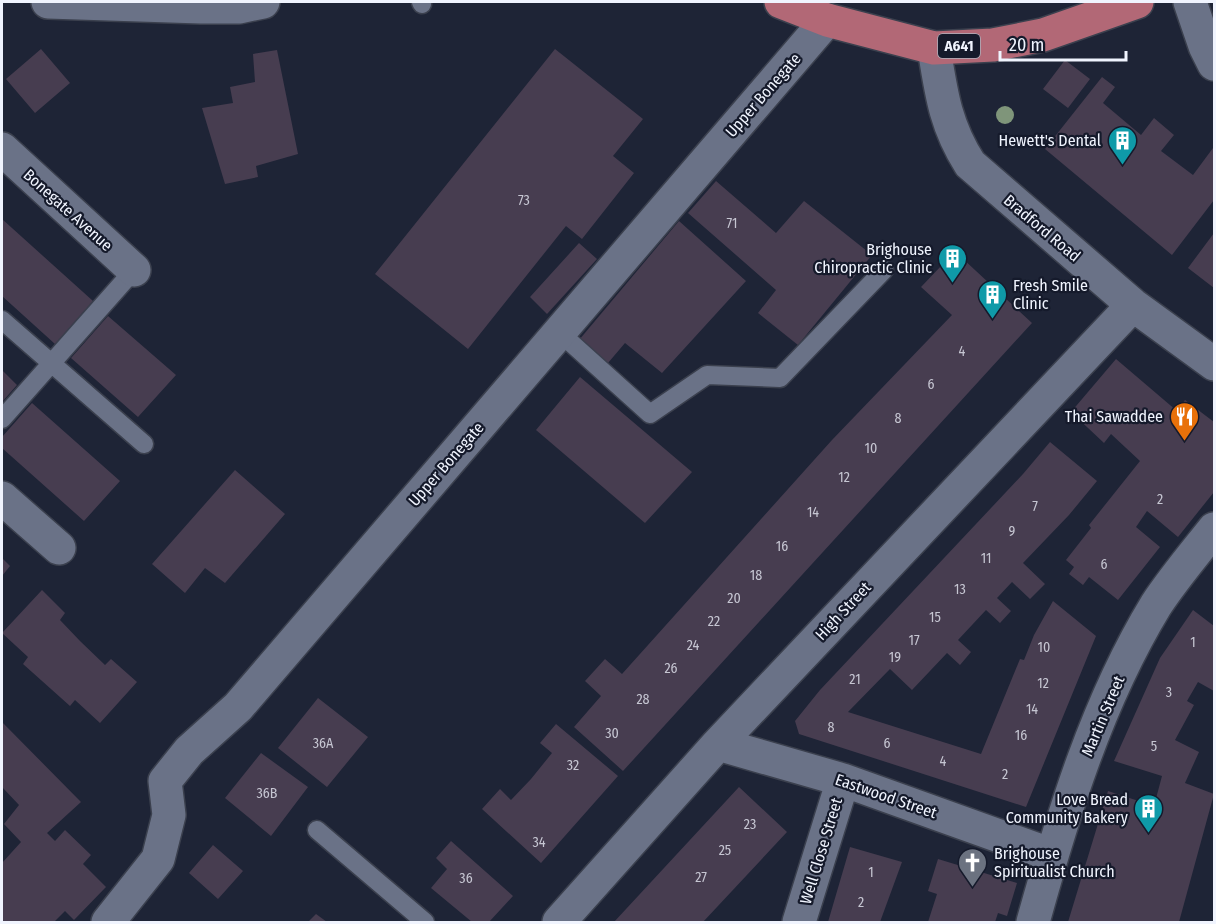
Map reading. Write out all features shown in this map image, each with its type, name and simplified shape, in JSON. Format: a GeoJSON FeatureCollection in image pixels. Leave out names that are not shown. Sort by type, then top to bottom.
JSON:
{"type":"FeatureCollection","features":[{"type":"Feature","properties":{"kind":"main road","name":"A641"},"geometry":{"type":"LineString","coordinates":[[781,2],[827,20],[934,48],[993,45],[1043,35],[1137,2]]}},
{"type":"Feature","properties":{"kind":"street"},"geometry":{"type":"LineString","coordinates":[[48,2],[201,7],[240,6],[263,2]]}},
{"type":"Feature","properties":{"kind":"street"},"geometry":{"type":"LineString","coordinates":[[1190,2],[1205,46],[1215,64]]}},
{"type":"Feature","properties":{"kind":"street","name":"Upper Bonegate"},"geometry":{"type":"LineString","coordinates":[[108,922],[158,859],[169,815],[165,781],[189,751],[238,707],[827,20]]}},
{"type":"Feature","properties":{"kind":"street","name":"Bradford Road"},"geometry":{"type":"LineString","coordinates":[[934,48],[950,126],[958,146],[970,164],[1133,305],[1215,364]]}},
{"type":"Feature","properties":{"kind":"street","name":"Bonegate Avenue"},"geometry":{"type":"LineString","coordinates":[[2,149],[134,270]]}},
{"type":"Feature","properties":{"kind":"street","name":"High Street"},"geometry":{"type":"LineString","coordinates":[[560,922],[718,744],[1133,305]]}},
{"type":"Feature","properties":{"kind":"street"},"geometry":{"type":"LineString","coordinates":[[2,498],[59,549]]}},
{"type":"Feature","properties":{"kind":"street","name":"Martin Street"},"geometry":{"type":"LineString","coordinates":[[1033,922],[1085,755],[1129,654],[1157,604],[1215,530]]}},
{"type":"Feature","properties":{"kind":"street","name":"Eastwood Street"},"geometry":{"type":"LineString","coordinates":[[718,744],[843,780],[1052,855]]}},
{"type":"Feature","properties":{"kind":"street","name":"Well Close Street"},"geometry":{"type":"LineString","coordinates":[[799,922],[843,780]]}},
{"type":"Feature","properties":{"kind":"lane"},"geometry":{"type":"LineString","coordinates":[[2,419],[134,270]]}},
{"type":"Feature","properties":{"kind":"lane"},"geometry":{"type":"LineString","coordinates":[[559,332],[650,414],[707,375],[780,378],[884,270]]}},
{"type":"Feature","properties":{"kind":"lane"},"geometry":{"type":"LineString","coordinates":[[2,320],[144,444]]}},
{"type":"Feature","properties":{"kind":"lane"},"geometry":{"type":"LineString","coordinates":[[317,830],[425,922]]}},
{"type":"Feature","properties":{"kind":"building"},"geometry":{"type":"Polygon","coordinates":[[[41,49],[70,83],[35,113],[6,79],[41,49]]]}},
{"type":"Feature","properties":{"kind":"building"},"geometry":{"type":"Polygon","coordinates":[[[555,49],[643,119],[613,156],[634,173],[582,239],[566,226],[468,349],[375,274],[555,49]]]}},
{"type":"Feature","properties":{"kind":"building"},"geometry":{"type":"Polygon","coordinates":[[[277,50],[298,154],[256,166],[258,177],[225,184],[202,108],[233,103],[230,87],[255,82],[253,54],[277,50]]]}},
{"type":"Feature","properties":{"kind":"building"},"geometry":{"type":"Polygon","coordinates":[[[1065,60],[1090,79],[1068,108],[1043,89],[1065,60]]]}},
{"type":"Feature","properties":{"kind":"building"},"geometry":{"type":"Polygon","coordinates":[[[1102,77],[1115,87],[1103,103],[1141,135],[1154,118],[1174,135],[1161,151],[1193,175],[1213,148],[1214,150],[1214,200],[1172,255],[1045,149],[1102,77]]]}},
{"type":"Feature","properties":{"kind":"building"},"geometry":{"type":"Polygon","coordinates":[[[716,181],[776,233],[804,201],[872,255],[798,345],[758,313],[776,290],[688,213],[716,181]]]}},
{"type":"Feature","properties":{"kind":"building"},"geometry":{"type":"Polygon","coordinates":[[[2,219],[93,301],[55,344],[2,296],[2,219]]]}},
{"type":"Feature","properties":{"kind":"building"},"geometry":{"type":"Polygon","coordinates":[[[679,221],[746,281],[662,373],[625,343],[608,363],[579,340],[679,221]]]}},
{"type":"Feature","properties":{"kind":"building"},"geometry":{"type":"Polygon","coordinates":[[[1214,233],[1214,288],[1188,268],[1214,233]]]}},
{"type":"Feature","properties":{"kind":"building"},"geometry":{"type":"Polygon","coordinates":[[[579,243],[597,259],[547,314],[530,297],[579,243]]]}},
{"type":"Feature","properties":{"kind":"building"},"geometry":{"type":"Polygon","coordinates":[[[961,257],[1032,323],[623,771],[574,727],[601,696],[585,681],[605,659],[622,674],[832,440],[952,315],[921,287],[942,265],[948,270],[961,257]]]}},
{"type":"Feature","properties":{"kind":"building"},"geometry":{"type":"Polygon","coordinates":[[[108,316],[176,375],[138,417],[71,358],[108,316]]]}},
{"type":"Feature","properties":{"kind":"building"},"geometry":{"type":"Polygon","coordinates":[[[1116,359],[1177,411],[1185,400],[1214,422],[1214,492],[1178,537],[1147,511],[1136,527],[1160,547],[1118,600],[1089,577],[1083,585],[1069,574],[1074,567],[1066,560],[1091,528],[1089,525],[1140,461],[1111,434],[1104,443],[1071,412],[1116,359]]]}},
{"type":"Feature","properties":{"kind":"building"},"geometry":{"type":"Polygon","coordinates":[[[2,370],[17,385],[2,402],[2,370]]]}},
{"type":"Feature","properties":{"kind":"building"},"geometry":{"type":"Polygon","coordinates":[[[580,377],[692,472],[645,523],[536,430],[580,377]]]}},
{"type":"Feature","properties":{"kind":"building"},"geometry":{"type":"Polygon","coordinates":[[[32,403],[120,481],[84,521],[2,448],[2,437],[32,403]]]}},
{"type":"Feature","properties":{"kind":"building"},"geometry":{"type":"Polygon","coordinates":[[[1050,442],[1097,481],[1069,515],[1023,563],[1045,584],[1030,599],[1012,582],[997,598],[1011,611],[1000,623],[986,610],[958,640],[971,652],[960,665],[947,653],[912,690],[890,669],[848,712],[981,754],[1020,659],[1024,660],[1034,635],[1053,601],[1096,636],[1026,807],[799,734],[795,721],[820,690],[1023,474],[1050,442]]]}},
{"type":"Feature","properties":{"kind":"building"},"geometry":{"type":"Polygon","coordinates":[[[235,470],[285,514],[225,583],[205,568],[185,593],[152,564],[235,470]]]}},
{"type":"Feature","properties":{"kind":"building"},"geometry":{"type":"Polygon","coordinates":[[[2,558],[10,566],[2,576],[2,558]]]}},
{"type":"Feature","properties":{"kind":"building"},"geometry":{"type":"Polygon","coordinates":[[[42,590],[65,613],[60,620],[80,641],[105,665],[111,659],[137,682],[100,723],[75,700],[70,706],[23,664],[28,657],[2,633],[42,590]]]}},
{"type":"Feature","properties":{"kind":"building","name":"Love Bread Community Bakery"},"geometry":{"type":"Polygon","coordinates":[[[1193,610],[1214,626],[1214,691],[1198,682],[1187,701],[1194,705],[1175,740],[1199,752],[1185,783],[1214,794],[1179,922],[1068,922],[1108,791],[1154,806],[1162,776],[1114,761],[1160,658],[1193,610]]]}},
{"type":"Feature","properties":{"kind":"building"},"geometry":{"type":"Polygon","coordinates":[[[318,698],[368,737],[327,787],[278,748],[318,698]]]}},
{"type":"Feature","properties":{"kind":"building"},"geometry":{"type":"Polygon","coordinates":[[[2,722],[81,802],[47,833],[55,841],[65,830],[91,855],[83,864],[106,887],[74,920],[65,911],[54,922],[2,922],[2,863],[21,842],[4,824],[19,805],[2,787],[2,722]]]}},
{"type":"Feature","properties":{"kind":"building"},"geometry":{"type":"Polygon","coordinates":[[[556,724],[618,776],[541,863],[482,809],[500,789],[511,800],[531,779],[552,753],[540,743],[556,724]]]}},
{"type":"Feature","properties":{"kind":"building"},"geometry":{"type":"Polygon","coordinates":[[[261,753],[308,787],[271,836],[225,798],[261,753]]]}},
{"type":"Feature","properties":{"kind":"building"},"geometry":{"type":"Polygon","coordinates":[[[739,787],[787,832],[703,922],[614,922],[739,787]]]}},
{"type":"Feature","properties":{"kind":"building"},"geometry":{"type":"Polygon","coordinates":[[[451,841],[513,896],[489,922],[472,922],[431,888],[447,869],[436,858],[451,841]]]}},
{"type":"Feature","properties":{"kind":"building"},"geometry":{"type":"Polygon","coordinates":[[[213,845],[243,871],[218,899],[189,873],[213,845]]]}},
{"type":"Feature","properties":{"kind":"building"},"geometry":{"type":"Polygon","coordinates":[[[850,847],[902,862],[880,922],[828,922],[850,847]]]}},
{"type":"Feature","properties":{"kind":"building","name":"Brighouse Spiritualist Church"},"geometry":{"type":"Polygon","coordinates":[[[938,859],[1017,883],[1007,916],[998,913],[995,922],[928,922],[937,894],[928,891],[938,859]]]}},
{"type":"Feature","properties":{"kind":"building"},"geometry":{"type":"Polygon","coordinates":[[[316,914],[327,922],[308,922],[316,914]]]}},
{"type":"Feature","properties":{"kind":"place","name":"Hewett's Dental"},"geometry":{"type":"Point","coordinates":[1122,166]}},
{"type":"Feature","properties":{"kind":"place","name":"Brighouse Chiropractic Clinic"},"geometry":{"type":"Point","coordinates":[953,284]}},
{"type":"Feature","properties":{"kind":"place","name":"Fresh Smile Clinic"},"geometry":{"type":"Point","coordinates":[992,320]}},
{"type":"Feature","properties":{"kind":"place","name":"Thai Sawaddee"},"geometry":{"type":"Point","coordinates":[1184,442]}},
{"type":"Feature","properties":{"kind":"place","name":"Love Bread Community Bakery"},"geometry":{"type":"Point","coordinates":[1149,834]}},
{"type":"Feature","properties":{"kind":"place","name":"Brighouse Spiritualist Church"},"geometry":{"type":"Point","coordinates":[973,888]}}]}
